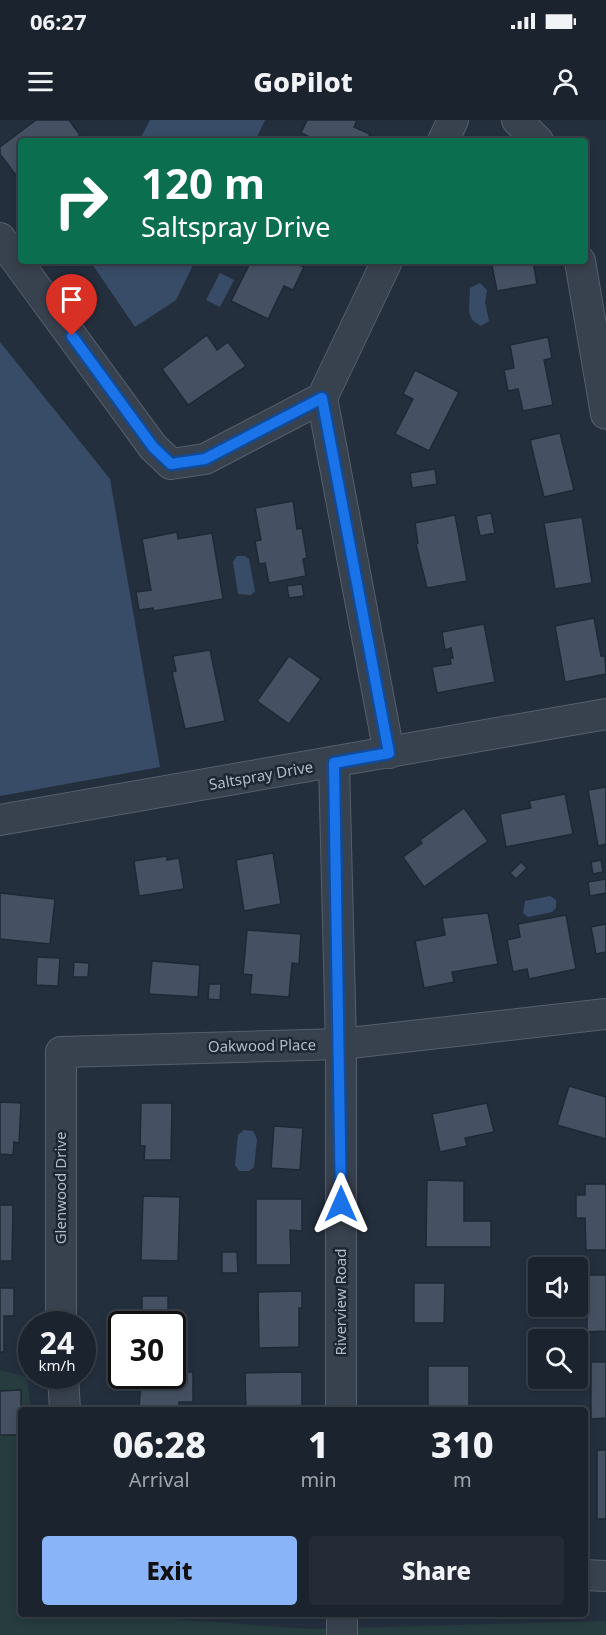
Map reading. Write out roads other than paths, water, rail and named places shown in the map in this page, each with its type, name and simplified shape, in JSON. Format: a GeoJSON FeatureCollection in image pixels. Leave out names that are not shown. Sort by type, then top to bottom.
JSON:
{"type":"FeatureCollection","features":[{"type":"Feature","properties":{"kind":"street"},"geometry":{"type":"LineString","coordinates":[[444,138],[453,120]]}},
{"type":"Feature","properties":{"kind":"street"},"geometry":{"type":"LineString","coordinates":[[517,120],[535,138]]}},
{"type":"Feature","properties":{"kind":"street"},"geometry":{"type":"LineString","coordinates":[[0,238],[18,263]]}},
{"type":"Feature","properties":{"kind":"street"},"geometry":{"type":"LineString","coordinates":[[19,264],[153,447],[171,464],[205,459],[322,398]]}},
{"type":"Feature","properties":{"kind":"street"},"geometry":{"type":"LineString","coordinates":[[386,264],[322,398],[389,753]]}},
{"type":"Feature","properties":{"kind":"street"},"geometry":{"type":"LineString","coordinates":[[581,264],[606,414]]}},
{"type":"Feature","properties":{"kind":"street","name":"Saltspray Drive"},"geometry":{"type":"LineString","coordinates":[[0,820],[59,812],[606,714]]}},
{"type":"Feature","properties":{"kind":"street","name":"Riverview Road"},"geometry":{"type":"LineString","coordinates":[[334,763],[340,1044],[341,1407]]}},
{"type":"Feature","properties":{"kind":"street","name":"Oakwood Place"},"geometry":{"type":"LineString","coordinates":[[61,1052],[340,1044],[606,1014]]}},
{"type":"Feature","properties":{"kind":"street","name":"Glenwood Drive"},"geometry":{"type":"LineString","coordinates":[[61,1052],[61,1311]]}},
{"type":"Feature","properties":{"kind":"street"},"geometry":{"type":"LineString","coordinates":[[64,1389],[65,1407]]}},
{"type":"Feature","properties":{"kind":"street"},"geometry":{"type":"LineString","coordinates":[[588,1575],[606,1576]]}},
{"type":"Feature","properties":{"kind":"street"},"geometry":{"type":"LineString","coordinates":[[342,1617],[342,1635]]}},
{"type":"Feature","properties":{"kind":"water"},"geometry":{"type":"Polygon","coordinates":[[[150,120],[265,120],[256,138],[141,138],[150,120]]]}},
{"type":"Feature","properties":{"kind":"water"},"geometry":{"type":"Polygon","coordinates":[[[92,264],[194,264],[176,300],[135,327],[92,264]]]}},
{"type":"Feature","properties":{"kind":"water"},"geometry":{"type":"Polygon","coordinates":[[[220,273],[234,280],[220,307],[206,300],[220,273]]]}},
{"type":"Feature","properties":{"kind":"water"},"geometry":{"type":"Polygon","coordinates":[[[480,283],[487,290],[485,302],[489,321],[481,326],[472,320],[469,312],[470,288],[480,283]]]}},
{"type":"Feature","properties":{"kind":"water"},"geometry":{"type":"Polygon","coordinates":[[[0,342],[110,479],[160,767],[0,796],[0,342]]]}},
{"type":"Feature","properties":{"kind":"water"},"geometry":{"type":"Polygon","coordinates":[[[237,556],[245,556],[249,559],[255,591],[251,595],[238,594],[233,562],[237,556]]]}},
{"type":"Feature","properties":{"kind":"water"},"geometry":{"type":"Polygon","coordinates":[[[550,896],[556,900],[556,908],[552,912],[528,917],[523,913],[525,901],[550,896]]]}},
{"type":"Feature","properties":{"kind":"water"},"geometry":{"type":"Polygon","coordinates":[[[244,1130],[253,1131],[257,1139],[254,1167],[249,1171],[239,1171],[235,1165],[238,1135],[244,1130]]]}}]}
